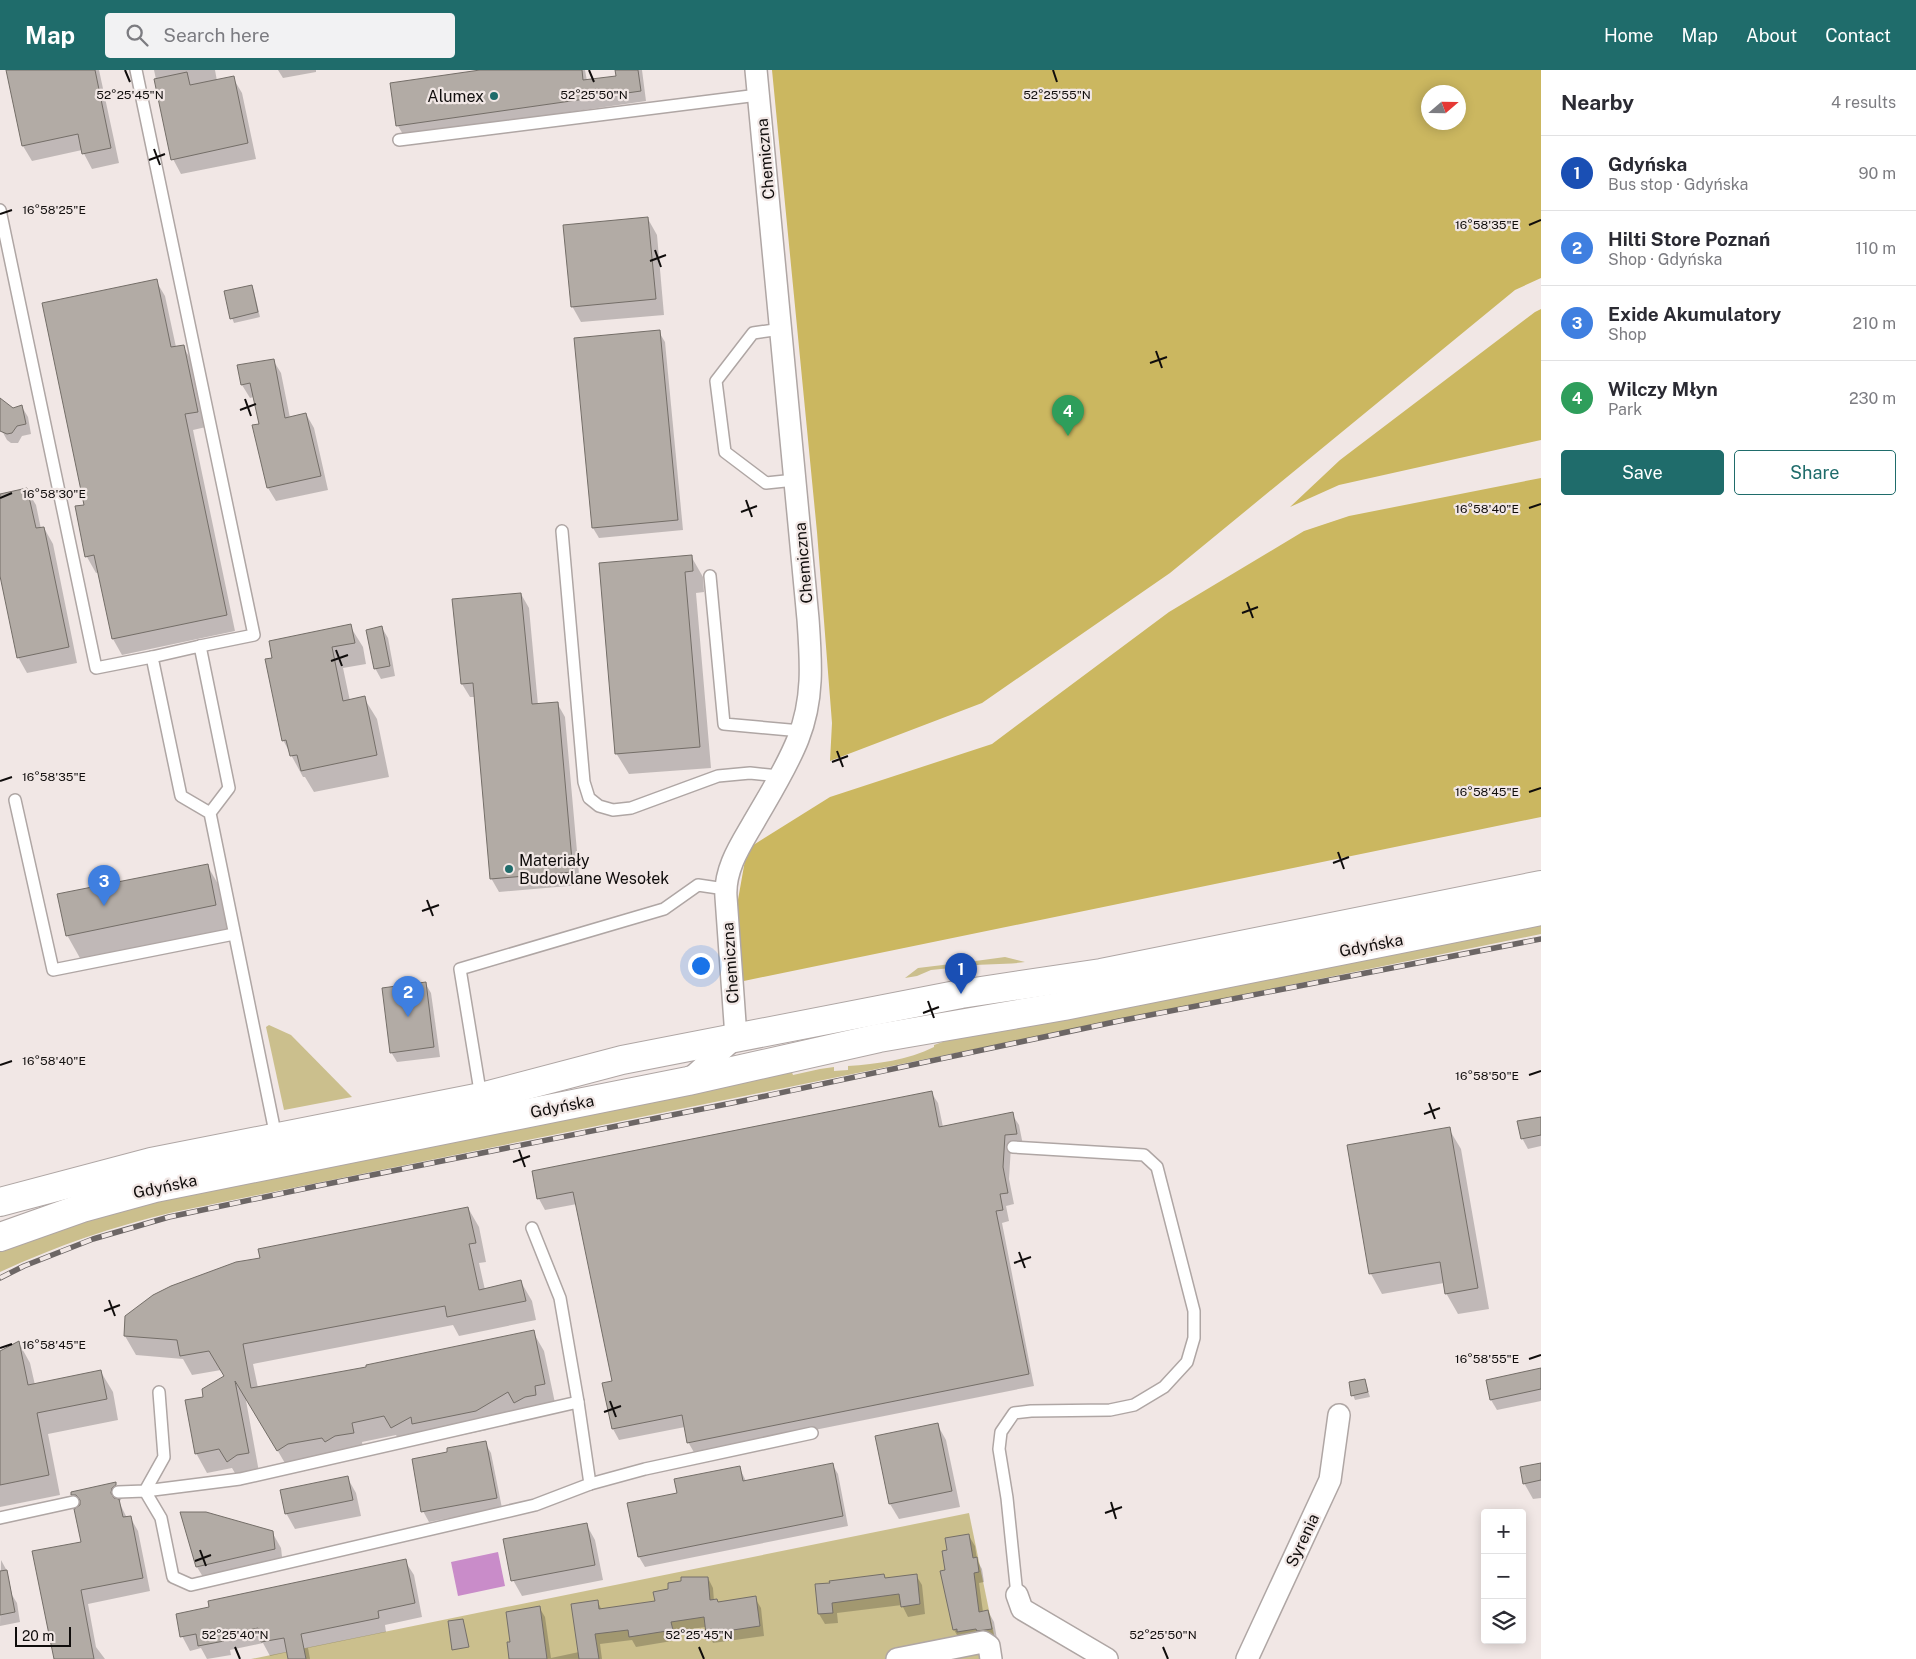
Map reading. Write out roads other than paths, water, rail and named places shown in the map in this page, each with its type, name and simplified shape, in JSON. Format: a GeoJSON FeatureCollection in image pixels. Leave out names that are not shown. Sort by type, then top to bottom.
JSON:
{"type":"FeatureCollection","features":[{"type":"Feature","properties":{"kind":"main road","name":"Gdyńska"},"geometry":{"type":"LineString","coordinates":[[0,1202],[150,1162],[481,1097],[622,1060],[961,994],[1101,973],[1541,885]]}},
{"type":"Feature","properties":{"kind":"main road","name":"Gdyńska"},"geometry":{"type":"LineString","coordinates":[[0,1236],[82,1208],[155,1188],[688,1081],[879,1038],[1064,1006],[1541,911]]}},
{"type":"Feature","properties":{"kind":"street","name":"Chemiczna"},"geometry":{"type":"LineString","coordinates":[[736,1037],[725,889],[736,853],[779,776],[801,731],[810,694],[811,662],[756,70]]}},
{"type":"Feature","properties":{"kind":"street"},"geometry":{"type":"LineString","coordinates":[[688,1081],[736,1037],[773,1062]]}},
{"type":"Feature","properties":{"kind":"street","name":"Syrenia"},"geometry":{"type":"LineString","coordinates":[[1247,1659],[1330,1480],[1339,1415]]}},
{"type":"Feature","properties":{"kind":"street"},"geometry":{"type":"LineString","coordinates":[[1017,1595],[1022,1608],[1107,1659]]}},
{"type":"Feature","properties":{"kind":"street"},"geometry":{"type":"LineString","coordinates":[[896,1659],[983,1642],[988,1646],[991,1659]]}},
{"type":"Feature","properties":{"kind":"lane"},"geometry":{"type":"LineString","coordinates":[[0,210],[96,668],[254,635],[136,70]]}},
{"type":"Feature","properties":{"kind":"lane"},"geometry":{"type":"LineString","coordinates":[[399,140],[758,94]]}},
{"type":"Feature","properties":{"kind":"lane"},"geometry":{"type":"LineString","coordinates":[[781,329],[753,333],[716,381],[725,452],[766,483],[795,480]]}},
{"type":"Feature","properties":{"kind":"lane"},"geometry":{"type":"LineString","coordinates":[[562,530],[584,782],[589,798],[599,806],[613,810],[630,808],[718,776],[750,773],[779,776]]}},
{"type":"Feature","properties":{"kind":"lane"},"geometry":{"type":"LineString","coordinates":[[710,576],[724,724],[801,731]]}},
{"type":"Feature","properties":{"kind":"lane"},"geometry":{"type":"LineString","coordinates":[[200,646],[229,788],[210,813]]}},
{"type":"Feature","properties":{"kind":"lane"},"geometry":{"type":"LineString","coordinates":[[152,656],[181,796],[210,813],[276,1137]]}},
{"type":"Feature","properties":{"kind":"lane"},"geometry":{"type":"LineString","coordinates":[[15,800],[53,970],[234,934]]}},
{"type":"Feature","properties":{"kind":"lane"},"geometry":{"type":"LineString","coordinates":[[481,1097],[460,969],[664,909],[698,885],[725,889]]}},
{"type":"Feature","properties":{"kind":"lane"},"geometry":{"type":"LineString","coordinates":[[1014,1147],[1144,1155],[1157,1167],[1194,1311],[1194,1338],[1187,1362],[1164,1387],[1134,1405],[1110,1410],[1014,1414],[1001,1432],[999,1449],[1008,1498],[1017,1595]]}},
{"type":"Feature","properties":{"kind":"lane"},"geometry":{"type":"LineString","coordinates":[[532,1228],[560,1298],[590,1484]]}},
{"type":"Feature","properties":{"kind":"lane"},"geometry":{"type":"LineString","coordinates":[[145,1491],[164,1457],[159,1392]]}},
{"type":"Feature","properties":{"kind":"lane"},"geometry":{"type":"LineString","coordinates":[[118,1492],[145,1491],[240,1479],[578,1402]]}},
{"type":"Feature","properties":{"kind":"lane"},"geometry":{"type":"LineString","coordinates":[[145,1491],[162,1518],[173,1577],[191,1585],[534,1505],[590,1484],[645,1469],[812,1434]]}},
{"type":"Feature","properties":{"kind":"lane"},"geometry":{"type":"LineString","coordinates":[[0,1518],[73,1502]]}},
{"type":"Feature","properties":{"kind":"railway"},"geometry":{"type":"LineString","coordinates":[[0,1278],[24,1266],[93,1239],[169,1217],[737,1102],[1119,1021],[1541,939]]}},
{"type":"Feature","properties":{"kind":"place","name":"Alumex"},"geometry":{"type":"Point","coordinates":[494,96]}},
{"type":"Feature","properties":{"kind":"place","name":"Wilczy Młyn"},"geometry":{"type":"Point","coordinates":[1068,436]}},
{"type":"Feature","properties":{"kind":"place","name":"Materiały Budowlane Wesołek"},"geometry":{"type":"Point","coordinates":[509,869]}},
{"type":"Feature","properties":{"kind":"place","name":"Exide Akumulatory"},"geometry":{"type":"Point","coordinates":[104,906]}},
{"type":"Feature","properties":{"kind":"place","name":"Gdyńska"},"geometry":{"type":"Point","coordinates":[961,994]}},
{"type":"Feature","properties":{"kind":"place","name":"Hilti Store Poznań"},"geometry":{"type":"Point","coordinates":[408,1017]}}]}
